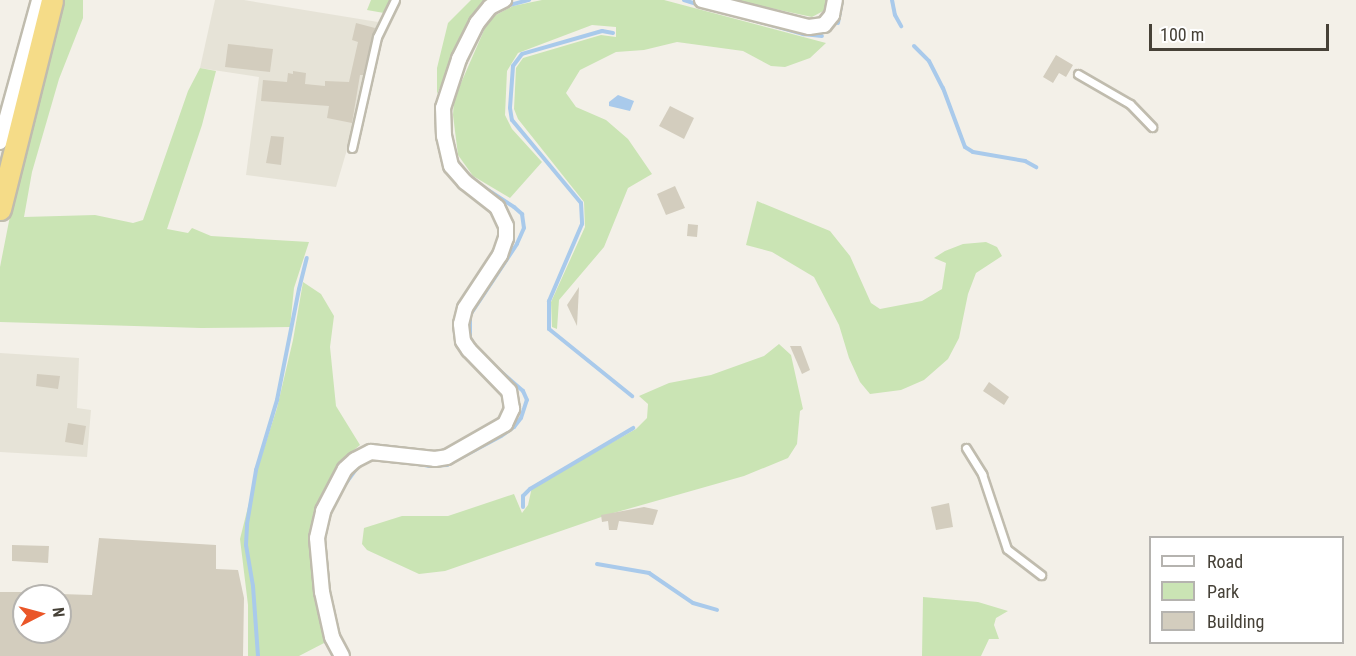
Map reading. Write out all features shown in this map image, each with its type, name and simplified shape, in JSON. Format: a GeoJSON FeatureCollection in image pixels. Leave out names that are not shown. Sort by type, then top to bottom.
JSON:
{"type":"FeatureCollection","features":[{"type":"Feature","properties":{"kind":"highway"},"geometry":{"type":"LineString","coordinates":[[0,209],[40,2]]}},
{"type":"Feature","properties":{"kind":"street"},"geometry":{"type":"LineString","coordinates":[[342,656],[332,637],[322,592],[317,538],[323,510],[345,469],[355,460],[371,452],[435,459],[447,457],[505,424],[512,409],[509,391],[469,350],[463,340],[461,324],[465,308],[500,255],[506,238],[506,226],[497,207],[465,182],[451,166],[444,136],[443,108],[459,58],[477,22],[490,7],[504,0]]}},
{"type":"Feature","properties":{"kind":"street"},"geometry":{"type":"LineString","coordinates":[[702,0],[809,27],[824,25],[832,15],[835,0]]}},
{"type":"Feature","properties":{"kind":"street"},"geometry":{"type":"LineString","coordinates":[[0,142],[40,2]]}},
{"type":"Feature","properties":{"kind":"lane"},"geometry":{"type":"LineString","coordinates":[[352,148],[377,37],[395,0]]}},
{"type":"Feature","properties":{"kind":"lane"},"geometry":{"type":"LineString","coordinates":[[1078,74],[1130,104],[1152,127]]}},
{"type":"Feature","properties":{"kind":"lane"},"geometry":{"type":"LineString","coordinates":[[966,448],[982,474],[1007,549],[1041,575]]}},
{"type":"Feature","properties":{"kind":"shaded area"},"geometry":{"type":"Polygon","coordinates":[[[215,0],[244,0],[378,22],[368,52],[356,119],[336,187],[246,175],[259,77],[200,68],[215,0]]]}},
{"type":"Feature","properties":{"kind":"shaded area"},"geometry":{"type":"Polygon","coordinates":[[[0,353],[79,358],[77,408],[91,410],[87,457],[0,452],[0,353]]]}},
{"type":"Feature","properties":{"kind":"green space"},"geometry":{"type":"Polygon","coordinates":[[[65,0],[83,0],[83,18],[59,79],[32,172],[24,217],[95,215],[133,223],[143,220],[188,91],[200,68],[216,71],[202,125],[167,229],[188,233],[192,228],[211,236],[309,242],[294,288],[290,327],[201,328],[0,322],[0,267],[10,216],[65,0]]]}},
{"type":"Feature","properties":{"kind":"green space"},"geometry":{"type":"Polygon","coordinates":[[[371,0],[391,0],[384,13],[367,10],[371,0]]]}},
{"type":"Feature","properties":{"kind":"green space"},"geometry":{"type":"Polygon","coordinates":[[[471,0],[489,0],[473,16],[437,94],[437,68],[448,23],[471,0]]]}},
{"type":"Feature","properties":{"kind":"green space"},"geometry":{"type":"Polygon","coordinates":[[[542,0],[664,0],[826,43],[810,58],[785,67],[771,66],[743,51],[677,42],[644,50],[616,52],[580,70],[566,93],[576,107],[606,120],[628,139],[652,174],[628,188],[604,247],[559,300],[557,329],[552,327],[551,302],[585,227],[584,202],[518,119],[514,109],[516,68],[523,58],[601,35],[616,37],[616,27],[592,25],[518,53],[507,71],[505,115],[512,129],[542,162],[510,198],[473,176],[458,155],[453,115],[454,99],[485,28],[494,16],[513,6],[542,0]]]}},
{"type":"Feature","properties":{"kind":"green space"},"geometry":{"type":"Polygon","coordinates":[[[733,0],[829,0],[827,9],[812,17],[733,0]]]}},
{"type":"Feature","properties":{"kind":"green space"},"geometry":{"type":"Polygon","coordinates":[[[757,201],[830,231],[850,256],[871,303],[880,309],[922,301],[942,289],[946,263],[934,258],[945,251],[963,244],[986,242],[997,247],[1002,256],[976,273],[968,294],[959,338],[948,359],[924,380],[901,390],[870,394],[860,382],[849,358],[839,325],[814,277],[772,252],[746,245],[757,201]]]}},
{"type":"Feature","properties":{"kind":"green space"},"geometry":{"type":"Polygon","coordinates":[[[303,282],[321,294],[334,316],[330,347],[336,406],[360,445],[348,455],[320,499],[311,533],[312,564],[326,642],[299,656],[248,656],[248,605],[240,539],[258,467],[277,408],[293,340],[303,282]]]}},
{"type":"Feature","properties":{"kind":"green space"},"geometry":{"type":"Polygon","coordinates":[[[779,344],[791,355],[803,409],[800,411],[797,444],[788,458],[744,476],[610,514],[445,571],[419,574],[367,550],[362,544],[364,528],[402,516],[448,516],[514,494],[522,513],[528,505],[532,487],[636,429],[647,418],[648,404],[639,396],[669,383],[711,375],[764,356],[779,344]]]}},
{"type":"Feature","properties":{"kind":"green space"},"geometry":{"type":"Polygon","coordinates":[[[923,597],[978,602],[1008,611],[996,618],[994,625],[999,639],[989,639],[981,656],[922,656],[923,597]]]}},
{"type":"Feature","properties":{"kind":"water"},"geometry":{"type":"Polygon","coordinates":[[[618,95],[634,101],[630,111],[609,106],[609,102],[618,95]]]}},
{"type":"Feature","properties":{"kind":"building"},"geometry":{"type":"Polygon","coordinates":[[[356,23],[375,28],[363,75],[360,75],[352,123],[327,118],[329,106],[261,101],[263,80],[287,82],[288,73],[293,74],[293,71],[306,73],[305,84],[325,86],[325,81],[349,82],[358,42],[352,40],[356,23]]]}},
{"type":"Feature","properties":{"kind":"building"},"geometry":{"type":"Polygon","coordinates":[[[228,44],[273,49],[270,72],[225,67],[228,44]]]}},
{"type":"Feature","properties":{"kind":"building"},"geometry":{"type":"Polygon","coordinates":[[[1056,55],[1073,65],[1066,77],[1059,73],[1053,83],[1043,77],[1056,55]]]}},
{"type":"Feature","properties":{"kind":"building"},"geometry":{"type":"Polygon","coordinates":[[[670,106],[694,118],[684,139],[659,126],[670,106]]]}},
{"type":"Feature","properties":{"kind":"building"},"geometry":{"type":"Polygon","coordinates":[[[271,136],[284,137],[281,165],[266,163],[271,136]]]}},
{"type":"Feature","properties":{"kind":"building"},"geometry":{"type":"Polygon","coordinates":[[[675,186],[685,208],[666,215],[657,194],[675,186]]]}},
{"type":"Feature","properties":{"kind":"building"},"geometry":{"type":"Polygon","coordinates":[[[688,224],[698,225],[697,237],[687,236],[688,224]]]}},
{"type":"Feature","properties":{"kind":"building"},"geometry":{"type":"Polygon","coordinates":[[[579,287],[577,326],[567,305],[579,287]]]}},
{"type":"Feature","properties":{"kind":"building"},"geometry":{"type":"Polygon","coordinates":[[[790,346],[801,346],[810,370],[802,374],[790,346]]]}},
{"type":"Feature","properties":{"kind":"building"},"geometry":{"type":"Polygon","coordinates":[[[37,374],[60,376],[58,389],[36,386],[37,374]]]}},
{"type":"Feature","properties":{"kind":"building"},"geometry":{"type":"Polygon","coordinates":[[[989,382],[1009,397],[1004,405],[983,391],[989,382]]]}},
{"type":"Feature","properties":{"kind":"building"},"geometry":{"type":"Polygon","coordinates":[[[68,423],[86,426],[83,445],[65,442],[68,423]]]}},
{"type":"Feature","properties":{"kind":"building"},"geometry":{"type":"Polygon","coordinates":[[[949,503],[953,527],[936,530],[931,507],[949,503]]]}},
{"type":"Feature","properties":{"kind":"building"},"geometry":{"type":"Polygon","coordinates":[[[644,507],[658,510],[653,525],[619,521],[617,530],[609,530],[608,521],[602,522],[601,515],[644,507]]]}},
{"type":"Feature","properties":{"kind":"building"},"geometry":{"type":"Polygon","coordinates":[[[99,538],[216,545],[216,569],[238,570],[244,598],[243,656],[0,656],[0,592],[12,592],[12,644],[72,644],[72,594],[92,595],[99,538]]]}},
{"type":"Feature","properties":{"kind":"building"},"geometry":{"type":"Polygon","coordinates":[[[12,545],[49,546],[48,563],[12,561],[12,545]]]}},
{"type":"Feature","properties":{"kind":"waterway"},"geometry":{"type":"LineString","coordinates":[[506,6],[529,0]]}},
{"type":"Feature","properties":{"kind":"waterway"},"geometry":{"type":"LineString","coordinates":[[684,0],[699,5]]}},
{"type":"Feature","properties":{"kind":"waterway"},"geometry":{"type":"LineString","coordinates":[[838,23],[842,0]]}},
{"type":"Feature","properties":{"kind":"waterway"},"geometry":{"type":"LineString","coordinates":[[892,0],[895,15],[901,26]]}},
{"type":"Feature","properties":{"kind":"waterway"},"geometry":{"type":"LineString","coordinates":[[735,15],[803,34],[822,36]]}},
{"type":"Feature","properties":{"kind":"waterway"},"geometry":{"type":"LineString","coordinates":[[613,33],[602,31],[522,54],[513,66],[510,108],[512,120],[581,203],[582,224],[549,301],[549,329],[632,396]]}},
{"type":"Feature","properties":{"kind":"waterway"},"geometry":{"type":"LineString","coordinates":[[914,46],[929,61],[943,88],[965,147],[973,152],[1025,161],[1036,167]]}},
{"type":"Feature","properties":{"kind":"waterway"},"geometry":{"type":"LineString","coordinates":[[474,181],[522,214],[524,228],[517,244],[470,315],[470,338],[477,350]]}},
{"type":"Feature","properties":{"kind":"waterway"},"geometry":{"type":"LineString","coordinates":[[258,656],[253,586],[246,545],[247,524],[256,470],[277,400],[307,258]]}},
{"type":"Feature","properties":{"kind":"waterway"},"geometry":{"type":"LineString","coordinates":[[407,462],[429,466],[447,465],[501,436],[514,427],[521,418],[527,400],[523,391],[484,357]]}},
{"type":"Feature","properties":{"kind":"waterway"},"geometry":{"type":"LineString","coordinates":[[523,507],[523,496],[530,489],[633,428]]}},
{"type":"Feature","properties":{"kind":"waterway"},"geometry":{"type":"LineString","coordinates":[[343,487],[358,466]]}},
{"type":"Feature","properties":{"kind":"waterway"},"geometry":{"type":"LineString","coordinates":[[597,564],[649,573],[693,603],[717,610]]}}]}
